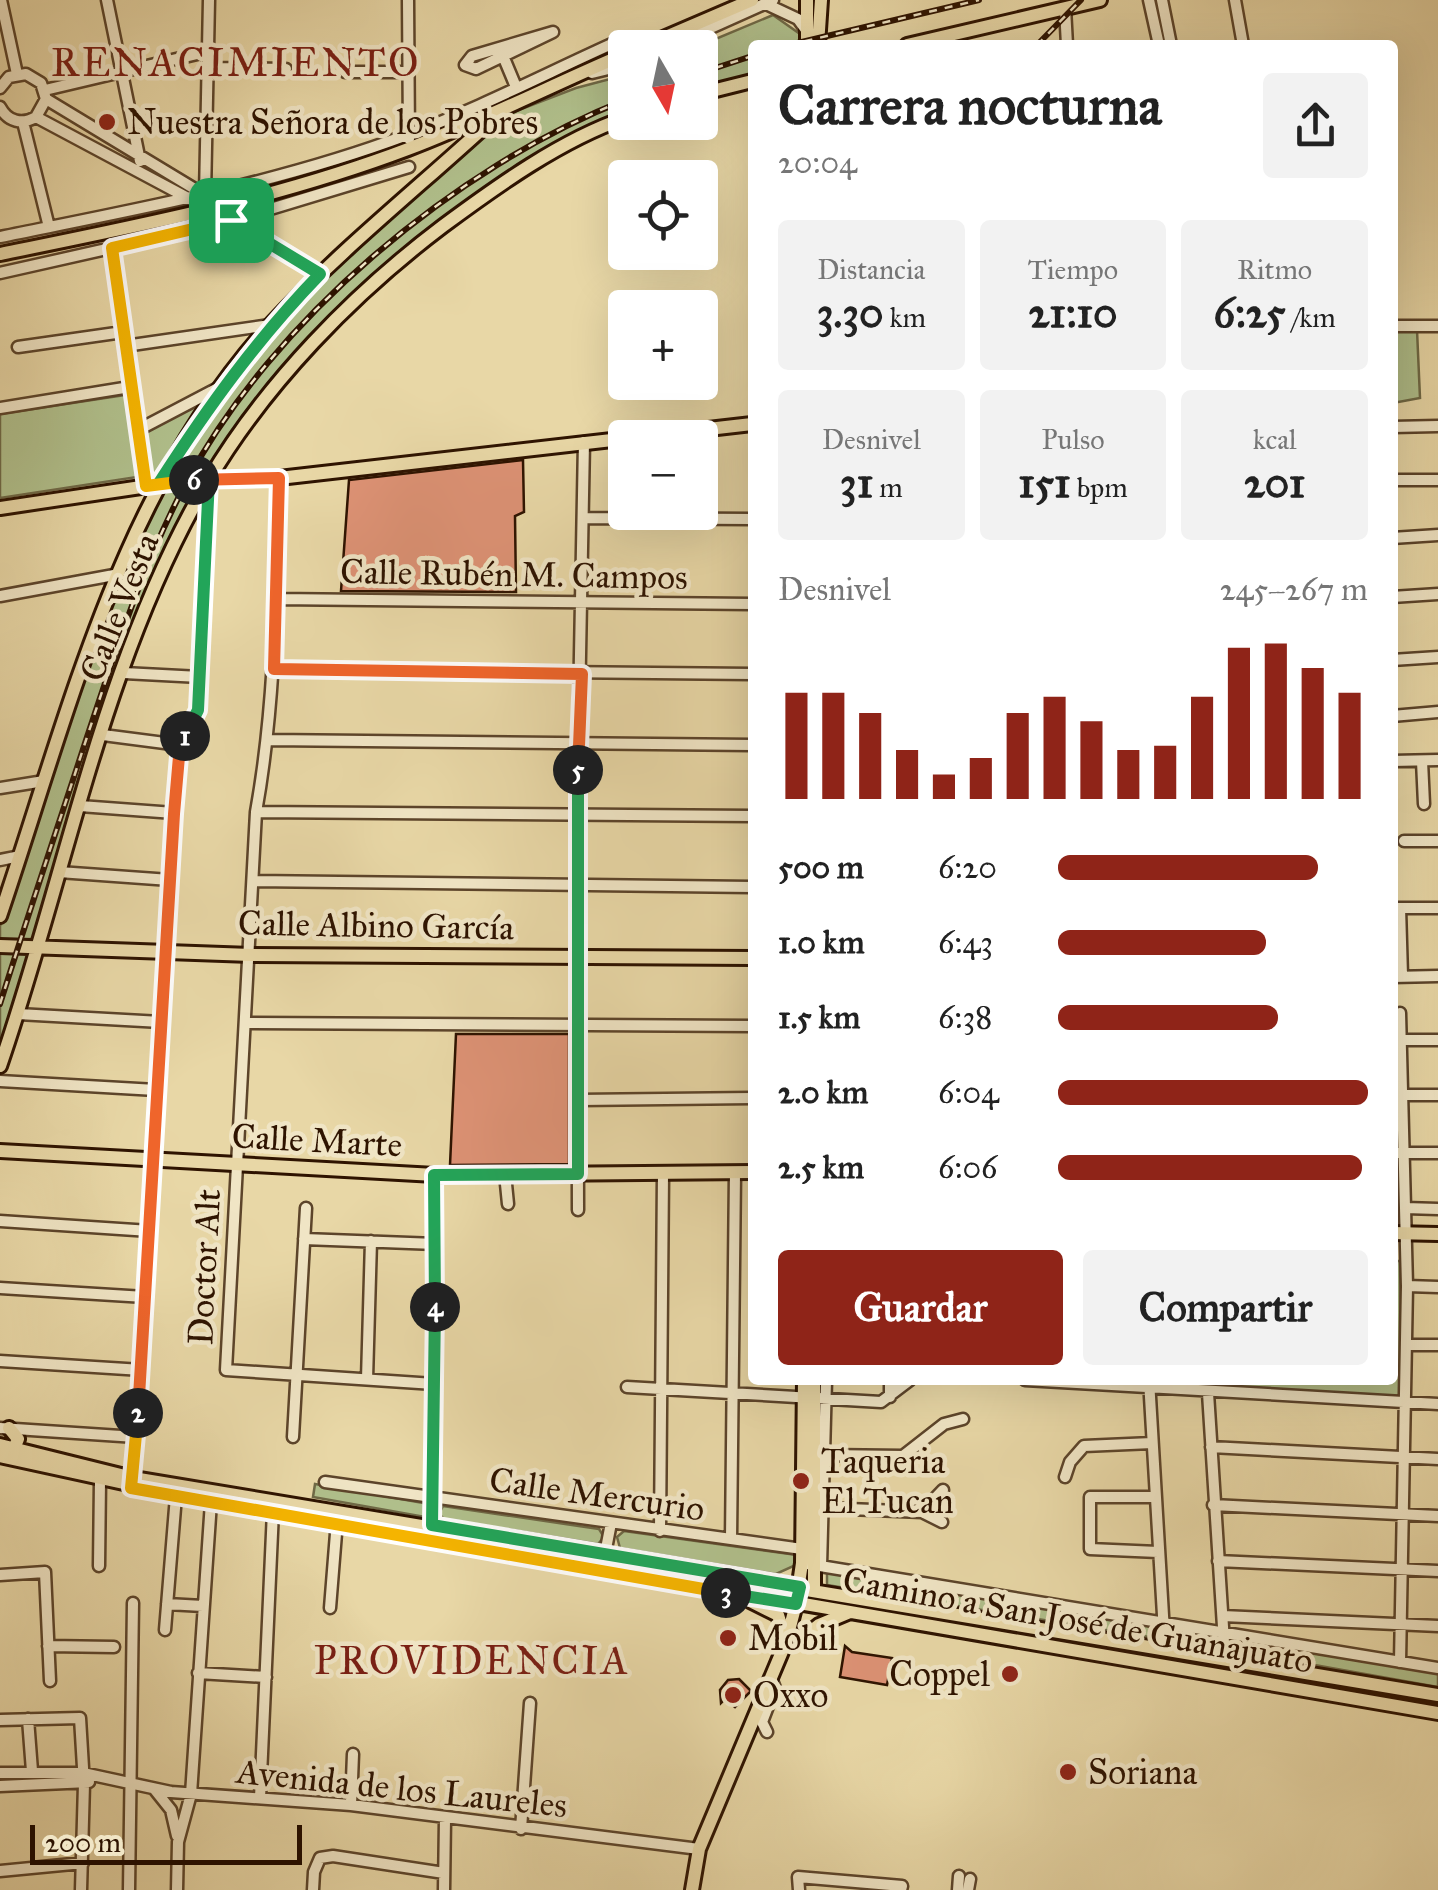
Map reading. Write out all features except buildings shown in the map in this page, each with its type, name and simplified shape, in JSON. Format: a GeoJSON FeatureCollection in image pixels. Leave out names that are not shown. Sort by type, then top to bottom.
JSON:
{"type":"FeatureCollection","features":[{"type":"Feature","properties":{"kind":"main road"},"geometry":{"type":"LineString","coordinates":[[806,38],[807,0]]}},
{"type":"Feature","properties":{"kind":"main road"},"geometry":{"type":"LineString","coordinates":[[818,40],[821,0]]}},
{"type":"Feature","properties":{"kind":"main road"},"geometry":{"type":"LineString","coordinates":[[928,40],[1100,0]]}},
{"type":"Feature","properties":{"kind":"main road"},"geometry":{"type":"LineString","coordinates":[[687,30],[764,1]]}},
{"type":"Feature","properties":{"kind":"main road"},"geometry":{"type":"LineString","coordinates":[[0,254],[221,207],[505,108],[589,74],[608,58]]}},
{"type":"Feature","properties":{"kind":"main road"},"geometry":{"type":"LineString","coordinates":[[718,90],[748,83]]}},
{"type":"Feature","properties":{"kind":"main road"},"geometry":{"type":"LineString","coordinates":[[0,916],[114,575],[152,484],[270,325],[320,274],[505,108]]}},
{"type":"Feature","properties":{"kind":"main road","name":"Calle Vesta"},"geometry":{"type":"LineString","coordinates":[[0,1066],[124,673],[170,552],[209,479],[298,362],[409,252],[489,192],[608,127]]}},
{"type":"Feature","properties":{"kind":"main road"},"geometry":{"type":"LineString","coordinates":[[0,508],[152,484],[279,478],[748,424]]}},
{"type":"Feature","properties":{"kind":"main road","name":"Calle Albino García"},"geometry":{"type":"LineString","coordinates":[[0,946],[38,944],[250,955],[748,958]]}},
{"type":"Feature","properties":{"kind":"main road","name":"Calle Marte"},"geometry":{"type":"LineString","coordinates":[[0,1150],[434,1175],[748,1172]]}},
{"type":"Feature","properties":{"kind":"main road"},"geometry":{"type":"LineString","coordinates":[[1398,1233],[1438,1234]]}},
{"type":"Feature","properties":{"kind":"main road"},"geometry":{"type":"LineString","coordinates":[[807,1385],[815,1400]]}},
{"type":"Feature","properties":{"kind":"main road"},"geometry":{"type":"LineString","coordinates":[[692,1890],[699,1850],[786,1642],[796,1604],[807,1588],[814,1385]]}},
{"type":"Feature","properties":{"kind":"main road"},"geometry":{"type":"LineString","coordinates":[[4,1428],[18,1439],[6,1452]]}},
{"type":"Feature","properties":{"kind":"main road","name":"Camino a San José de Guanajuato"},"geometry":{"type":"LineString","coordinates":[[6,1452],[100,1481],[349,1511],[1438,1695]]}},
{"type":"Feature","properties":{"kind":"main road","name":"Camino a San José de Guanajuato"},"geometry":{"type":"LineString","coordinates":[[6,1452],[176,1496],[1438,1713]]}},
{"type":"Feature","properties":{"kind":"main road"},"geometry":{"type":"LineString","coordinates":[[273,1511],[274,1506],[282,1504],[349,1511]]}},
{"type":"Feature","properties":{"kind":"main road"},"geometry":{"type":"LineString","coordinates":[[739,1595],[778,1615],[786,1642]]}},
{"type":"Feature","properties":{"kind":"main road"},"geometry":{"type":"LineString","coordinates":[[804,1637],[836,1616],[852,1612]]}},
{"type":"Feature","properties":{"kind":"street"},"geometry":{"type":"LineString","coordinates":[[1,0],[17,74]]}},
{"type":"Feature","properties":{"kind":"street"},"geometry":{"type":"LineString","coordinates":[[107,0],[153,204]]}},
{"type":"Feature","properties":{"kind":"street"},"geometry":{"type":"LineString","coordinates":[[205,195],[210,0]]}},
{"type":"Feature","properties":{"kind":"street"},"geometry":{"type":"LineString","coordinates":[[408,0],[411,195]]}},
{"type":"Feature","properties":{"kind":"street"},"geometry":{"type":"LineString","coordinates":[[1148,0],[1157,40]]}},
{"type":"Feature","properties":{"kind":"street"},"geometry":{"type":"LineString","coordinates":[[1162,0],[1170,40]]}},
{"type":"Feature","properties":{"kind":"street"},"geometry":{"type":"LineString","coordinates":[[1235,0],[1242,40]]}},
{"type":"Feature","properties":{"kind":"street"},"geometry":{"type":"LineString","coordinates":[[704,30],[764,1],[798,19],[806,38]]}},
{"type":"Feature","properties":{"kind":"street"},"geometry":{"type":"LineString","coordinates":[[1066,8],[1067,40]]}},
{"type":"Feature","properties":{"kind":"street"},"geometry":{"type":"LineString","coordinates":[[0,107],[6,116],[24,122],[36,117],[46,95],[121,70],[210,51]]}},
{"type":"Feature","properties":{"kind":"street"},"geometry":{"type":"LineString","coordinates":[[501,52],[531,97]]}},
{"type":"Feature","properties":{"kind":"street"},"geometry":{"type":"LineString","coordinates":[[0,237],[205,195],[409,142],[521,85],[608,52]]}},
{"type":"Feature","properties":{"kind":"street"},"geometry":{"type":"LineString","coordinates":[[209,68],[286,69]]}},
{"type":"Feature","properties":{"kind":"street"},"geometry":{"type":"LineString","coordinates":[[589,74],[608,69]]}},
{"type":"Feature","properties":{"kind":"street"},"geometry":{"type":"LineString","coordinates":[[344,72],[409,72]]}},
{"type":"Feature","properties":{"kind":"street"},"geometry":{"type":"LineString","coordinates":[[1,83],[17,74],[34,77],[46,95],[140,158],[205,195],[231,220]]}},
{"type":"Feature","properties":{"kind":"street"},"geometry":{"type":"LineString","coordinates":[[36,117],[206,211],[231,220],[320,274]]}},
{"type":"Feature","properties":{"kind":"street"},"geometry":{"type":"LineString","coordinates":[[24,122],[48,228]]}},
{"type":"Feature","properties":{"kind":"street"},"geometry":{"type":"LineString","coordinates":[[0,273],[231,220],[409,167]]}},
{"type":"Feature","properties":{"kind":"street"},"geometry":{"type":"LineString","coordinates":[[108,232],[130,387],[152,484]]}},
{"type":"Feature","properties":{"kind":"street"},"geometry":{"type":"LineString","coordinates":[[125,346],[270,325]]}},
{"type":"Feature","properties":{"kind":"street"},"geometry":{"type":"LineString","coordinates":[[1398,326],[1438,326]]}},
{"type":"Feature","properties":{"kind":"street"},"geometry":{"type":"LineString","coordinates":[[18,347],[123,332]]}},
{"type":"Feature","properties":{"kind":"street"},"geometry":{"type":"LineString","coordinates":[[138,430],[221,386]]}},
{"type":"Feature","properties":{"kind":"street"},"geometry":{"type":"LineString","coordinates":[[0,408],[130,387]]}},
{"type":"Feature","properties":{"kind":"street"},"geometry":{"type":"LineString","coordinates":[[1398,427],[1438,426]]}},
{"type":"Feature","properties":{"kind":"street"},"geometry":{"type":"LineString","coordinates":[[578,1210],[577,814],[584,442]]}},
{"type":"Feature","properties":{"kind":"street","name":"Doctor Alt"},"geometry":{"type":"LineString","coordinates":[[279,478],[274,669],[269,740],[256,812],[226,1370],[298,1375]]}},
{"type":"Feature","properties":{"kind":"street"},"geometry":{"type":"LineString","coordinates":[[132,1483],[174,814],[180,745],[195,719],[200,677],[209,479]]}},
{"type":"Feature","properties":{"kind":"street"},"geometry":{"type":"LineString","coordinates":[[1398,480],[1438,480]]}},
{"type":"Feature","properties":{"kind":"street"},"geometry":{"type":"LineString","coordinates":[[584,518],[748,519]]}},
{"type":"Feature","properties":{"kind":"street"},"geometry":{"type":"LineString","coordinates":[[1398,538],[1438,535]]}},
{"type":"Feature","properties":{"kind":"street"},"geometry":{"type":"LineString","coordinates":[[0,596],[114,575]]}},
{"type":"Feature","properties":{"kind":"street"},"geometry":{"type":"LineString","coordinates":[[1398,597],[1438,594]]}},
{"type":"Feature","properties":{"kind":"street","name":"Calle Rubén M. Campos"},"geometry":{"type":"LineString","coordinates":[[276,599],[748,604]]}},
{"type":"Feature","properties":{"kind":"street"},"geometry":{"type":"LineString","coordinates":[[1398,659],[1438,656]]}},
{"type":"Feature","properties":{"kind":"street"},"geometry":{"type":"LineString","coordinates":[[274,669],[748,674]]}},
{"type":"Feature","properties":{"kind":"street"},"geometry":{"type":"LineString","coordinates":[[124,673],[200,677]]}},
{"type":"Feature","properties":{"kind":"street"},"geometry":{"type":"LineString","coordinates":[[1398,715],[1438,712]]}},
{"type":"Feature","properties":{"kind":"street"},"geometry":{"type":"LineString","coordinates":[[103,735],[180,745]]}},
{"type":"Feature","properties":{"kind":"street"},"geometry":{"type":"LineString","coordinates":[[269,740],[748,745]]}},
{"type":"Feature","properties":{"kind":"street"},"geometry":{"type":"LineString","coordinates":[[1422,760],[1424,804]]}},
{"type":"Feature","properties":{"kind":"street"},"geometry":{"type":"LineString","coordinates":[[1398,761],[1438,760]]}},
{"type":"Feature","properties":{"kind":"street"},"geometry":{"type":"LineString","coordinates":[[0,788],[44,781]]}},
{"type":"Feature","properties":{"kind":"street"},"geometry":{"type":"LineString","coordinates":[[80,806],[174,814]]}},
{"type":"Feature","properties":{"kind":"street"},"geometry":{"type":"LineString","coordinates":[[256,812],[748,816]]}},
{"type":"Feature","properties":{"kind":"street"},"geometry":{"type":"LineString","coordinates":[[1404,841],[1438,840]]}},
{"type":"Feature","properties":{"kind":"street"},"geometry":{"type":"LineString","coordinates":[[0,860],[20,856]]}},
{"type":"Feature","properties":{"kind":"street"},"geometry":{"type":"LineString","coordinates":[[59,872],[170,880]]}},
{"type":"Feature","properties":{"kind":"street"},"geometry":{"type":"LineString","coordinates":[[254,880],[748,886]]}},
{"type":"Feature","properties":{"kind":"street"},"geometry":{"type":"LineString","coordinates":[[1398,908],[1438,908]]}},
{"type":"Feature","properties":{"kind":"street"},"geometry":{"type":"LineString","coordinates":[[1398,976],[1438,976]]}},
{"type":"Feature","properties":{"kind":"street"},"geometry":{"type":"LineString","coordinates":[[1398,1026],[1400,1013]]}},
{"type":"Feature","properties":{"kind":"street"},"geometry":{"type":"LineString","coordinates":[[18,1014],[161,1022]]}},
{"type":"Feature","properties":{"kind":"street"},"geometry":{"type":"LineString","coordinates":[[246,1023],[748,1026]]}},
{"type":"Feature","properties":{"kind":"street"},"geometry":{"type":"LineString","coordinates":[[1398,1040],[1438,1040]]}},
{"type":"Feature","properties":{"kind":"street"},"geometry":{"type":"LineString","coordinates":[[0,1081],[156,1090]]}},
{"type":"Feature","properties":{"kind":"street"},"geometry":{"type":"LineString","coordinates":[[1398,1095],[1438,1094]]}},
{"type":"Feature","properties":{"kind":"street"},"geometry":{"type":"LineString","coordinates":[[578,1100],[748,1098]]}},
{"type":"Feature","properties":{"kind":"street"},"geometry":{"type":"LineString","coordinates":[[1398,1153],[1438,1152]]}},
{"type":"Feature","properties":{"kind":"street"},"geometry":{"type":"LineString","coordinates":[[1398,1161],[1404,1208],[1398,1233],[1407,1286],[1400,1662]]}},
{"type":"Feature","properties":{"kind":"street"},"geometry":{"type":"LineString","coordinates":[[731,1540],[734,1173]]}},
{"type":"Feature","properties":{"kind":"street"},"geometry":{"type":"LineString","coordinates":[[506,1174],[508,1204]]}},
{"type":"Feature","properties":{"kind":"street"},"geometry":{"type":"LineString","coordinates":[[660,1530],[663,1174]]}},
{"type":"Feature","properties":{"kind":"street"},"geometry":{"type":"LineString","coordinates":[[432,1542],[434,1175]]}},
{"type":"Feature","properties":{"kind":"street"},"geometry":{"type":"LineString","coordinates":[[294,1436],[306,1208]]}},
{"type":"Feature","properties":{"kind":"street"},"geometry":{"type":"LineString","coordinates":[[1404,1208],[1438,1209]]}},
{"type":"Feature","properties":{"kind":"street"},"geometry":{"type":"LineString","coordinates":[[0,1221],[150,1231]]}},
{"type":"Feature","properties":{"kind":"street"},"geometry":{"type":"LineString","coordinates":[[304,1239],[436,1244]]}},
{"type":"Feature","properties":{"kind":"street"},"geometry":{"type":"LineString","coordinates":[[367,1380],[371,1242]]}},
{"type":"Feature","properties":{"kind":"street"},"geometry":{"type":"LineString","coordinates":[[1407,1286],[1438,1287]]}},
{"type":"Feature","properties":{"kind":"street"},"geometry":{"type":"LineString","coordinates":[[0,1288],[146,1297]]}},
{"type":"Feature","properties":{"kind":"street"},"geometry":{"type":"LineString","coordinates":[[1407,1344],[1438,1345]]}},
{"type":"Feature","properties":{"kind":"street"},"geometry":{"type":"LineString","coordinates":[[0,1360],[142,1370]]}},
{"type":"Feature","properties":{"kind":"street"},"geometry":{"type":"LineString","coordinates":[[298,1375],[434,1384]]}},
{"type":"Feature","properties":{"kind":"street"},"geometry":{"type":"LineString","coordinates":[[810,1561],[824,1508],[825,1455],[815,1400],[823,1385]]}},
{"type":"Feature","properties":{"kind":"street"},"geometry":{"type":"LineString","coordinates":[[890,1385],[890,1397]]}},
{"type":"Feature","properties":{"kind":"street"},"geometry":{"type":"LineString","coordinates":[[627,1386],[881,1402],[904,1385]]}},
{"type":"Feature","properties":{"kind":"street"},"geometry":{"type":"LineString","coordinates":[[1165,1649],[1149,1385],[1208,1393],[1438,1404]]}},
{"type":"Feature","properties":{"kind":"street"},"geometry":{"type":"LineString","coordinates":[[1208,1393],[1225,1658]]}},
{"type":"Feature","properties":{"kind":"street"},"geometry":{"type":"LineString","coordinates":[[825,1455],[903,1456],[944,1424],[964,1420]]}},
{"type":"Feature","properties":{"kind":"street"},"geometry":{"type":"LineString","coordinates":[[4,1428],[136,1438]]}},
{"type":"Feature","properties":{"kind":"street"},"geometry":{"type":"LineString","coordinates":[[1065,1477],[1070,1462],[1084,1446],[1152,1443]]}},
{"type":"Feature","properties":{"kind":"street"},"geometry":{"type":"LineString","coordinates":[[1211,1447],[1438,1458]]}},
{"type":"Feature","properties":{"kind":"street"},"geometry":{"type":"LineString","coordinates":[[99,1566],[100,1481]]}},
{"type":"Feature","properties":{"kind":"street","name":"Calle Mercurio"},"geometry":{"type":"LineString","coordinates":[[325,1482],[731,1540],[810,1561],[1438,1668]]}},
{"type":"Feature","properties":{"kind":"street"},"geometry":{"type":"LineString","coordinates":[[922,1512],[943,1490]]}},
{"type":"Feature","properties":{"kind":"street"},"geometry":{"type":"LineString","coordinates":[[166,1630],[176,1496]]}},
{"type":"Feature","properties":{"kind":"street"},"geometry":{"type":"LineString","coordinates":[[1155,1496],[1090,1497],[1090,1549],[1158,1552]]}},
{"type":"Feature","properties":{"kind":"street"},"geometry":{"type":"LineString","coordinates":[[178,1842],[192,1794],[210,1502]]}},
{"type":"Feature","properties":{"kind":"street"},"geometry":{"type":"LineString","coordinates":[[1214,1506],[1438,1516]]}},
{"type":"Feature","properties":{"kind":"street"},"geometry":{"type":"LineString","coordinates":[[824,1508],[922,1512],[942,1522]]}},
{"type":"Feature","properties":{"kind":"street"},"geometry":{"type":"LineString","coordinates":[[260,1798],[273,1511]]}},
{"type":"Feature","properties":{"kind":"street"},"geometry":{"type":"LineString","coordinates":[[330,1608],[337,1522]]}},
{"type":"Feature","properties":{"kind":"street"},"geometry":{"type":"LineString","coordinates":[[605,1554],[610,1523]]}},
{"type":"Feature","properties":{"kind":"street"},"geometry":{"type":"LineString","coordinates":[[1218,1561],[1438,1571]]}},
{"type":"Feature","properties":{"kind":"street"},"geometry":{"type":"LineString","coordinates":[[0,1575],[44,1572],[50,1681]]}},
{"type":"Feature","properties":{"kind":"street"},"geometry":{"type":"LineString","coordinates":[[130,1890],[133,1603]]}},
{"type":"Feature","properties":{"kind":"street"},"geometry":{"type":"LineString","coordinates":[[168,1604],[203,1606]]}},
{"type":"Feature","properties":{"kind":"street"},"geometry":{"type":"LineString","coordinates":[[1223,1616],[1438,1626]]}},
{"type":"Feature","properties":{"kind":"street"},"geometry":{"type":"LineString","coordinates":[[48,1646],[114,1647]]}},
{"type":"Feature","properties":{"kind":"street"},"geometry":{"type":"LineString","coordinates":[[198,1673],[266,1677]]}},
{"type":"Feature","properties":{"kind":"street"},"geometry":{"type":"LineString","coordinates":[[766,1732],[762,1722],[775,1688],[771,1678]]}},
{"type":"Feature","properties":{"kind":"street"},"geometry":{"type":"LineString","coordinates":[[521,1829],[530,1703]]}},
{"type":"Feature","properties":{"kind":"street"},"geometry":{"type":"LineString","coordinates":[[0,1720],[80,1718],[84,1778],[81,1890]]}},
{"type":"Feature","properties":{"kind":"street"},"geometry":{"type":"LineString","coordinates":[[28,1719],[32,1772]]}},
{"type":"Feature","properties":{"kind":"street"},"geometry":{"type":"LineString","coordinates":[[351,1805],[353,1754]]}},
{"type":"Feature","properties":{"kind":"street","name":"Avenida de los Laureles"},"geometry":{"type":"LineString","coordinates":[[0,1773],[134,1781],[192,1794],[351,1805],[699,1850]]}},
{"type":"Feature","properties":{"kind":"street","name":"Avenida de los Laureles"},"geometry":{"type":"LineString","coordinates":[[0,1786],[84,1778]]}},
{"type":"Feature","properties":{"kind":"street"},"geometry":{"type":"LineString","coordinates":[[152,1788],[171,1810],[178,1842],[177,1890]]}},
{"type":"Feature","properties":{"kind":"street"},"geometry":{"type":"LineString","coordinates":[[444,1890],[445,1819]]}},
{"type":"Feature","properties":{"kind":"street"},"geometry":{"type":"LineString","coordinates":[[314,1890],[320,1858],[332,1856],[444,1873]]}},
{"type":"Feature","properties":{"kind":"street"},"geometry":{"type":"LineString","coordinates":[[0,1871],[83,1864]]}},
{"type":"Feature","properties":{"kind":"street"},"geometry":{"type":"LineString","coordinates":[[799,1890],[798,1877],[902,1886],[901,1890]]}},
{"type":"Feature","properties":{"kind":"street"},"geometry":{"type":"LineString","coordinates":[[958,1890],[966,1882]]}},
{"type":"Feature","properties":{"kind":"green space"},"geometry":{"type":"Polygon","coordinates":[[[773,15],[800,34],[801,40],[748,40],[748,76],[718,84],[718,38],[773,15]]]}},
{"type":"Feature","properties":{"kind":"green space"},"geometry":{"type":"Polygon","coordinates":[[[608,80],[608,120],[363,285],[211,472],[171,476],[202,419],[273,325],[498,118],[608,80]]]}},
{"type":"Feature","properties":{"kind":"green space"},"geometry":{"type":"Polygon","coordinates":[[[1417,330],[1420,398],[1398,402],[1398,332],[1417,330]]]}},
{"type":"Feature","properties":{"kind":"green space"},"geometry":{"type":"Polygon","coordinates":[[[125,395],[137,477],[0,498],[0,414],[125,395]]]}},
{"type":"Feature","properties":{"kind":"green space"},"geometry":{"type":"Polygon","coordinates":[[[207,397],[158,479],[151,481],[145,432],[207,397]]]}},
{"type":"Feature","properties":{"kind":"green space"},"geometry":{"type":"Polygon","coordinates":[[[201,487],[170,545],[34,939],[0,939],[0,926],[72,706],[135,545],[159,492],[201,487]]]}},
{"type":"Feature","properties":{"kind":"green space"},"geometry":{"type":"Polygon","coordinates":[[[29,950],[31,955],[0,1049],[0,953],[29,950]]]}},
{"type":"Feature","properties":{"kind":"green space"},"geometry":{"type":"Polygon","coordinates":[[[1400,1261],[1402,1397],[1152,1385],[1398,1385],[1400,1261]]]}},
{"type":"Feature","properties":{"kind":"green space"},"geometry":{"type":"Polygon","coordinates":[[[315,1484],[429,1504],[433,1514],[425,1517],[313,1497],[315,1484]]]}},
{"type":"Feature","properties":{"kind":"green space"},"geometry":{"type":"Polygon","coordinates":[[[443,1506],[599,1529],[604,1537],[598,1544],[444,1519],[439,1514],[443,1506]]]}},
{"type":"Feature","properties":{"kind":"green space"},"geometry":{"type":"Polygon","coordinates":[[[624,1531],[797,1555],[798,1564],[776,1574],[620,1548],[617,1537],[624,1531]]]}},
{"type":"Feature","properties":{"kind":"green space"},"geometry":{"type":"Polygon","coordinates":[[[827,1572],[1160,1628],[1162,1632],[1149,1637],[827,1585],[827,1572]]]}},
{"type":"Feature","properties":{"kind":"green space"},"geometry":{"type":"Polygon","coordinates":[[[1237,1641],[1438,1673],[1438,1687],[1242,1652],[1236,1648],[1237,1641]]]}},
{"type":"Feature","properties":{"kind":"railway"},"geometry":{"type":"LineString","coordinates":[[810,40],[979,0]]}},
{"type":"Feature","properties":{"kind":"railway"},"geometry":{"type":"LineString","coordinates":[[1042,40],[1081,0]]}},
{"type":"Feature","properties":{"kind":"railway"},"geometry":{"type":"LineString","coordinates":[[718,67],[748,57]]}},
{"type":"Feature","properties":{"kind":"railway"},"geometry":{"type":"LineString","coordinates":[[0,1004],[131,608],[186,483],[223,422],[267,364],[318,308],[374,256],[497,165],[608,108]]}},
{"type":"Feature","properties":{"kind":"place","name":"Nuestra Señora de los Pobres"},"geometry":{"type":"Point","coordinates":[107,122]}},
{"type":"Feature","properties":{"kind":"place","name":"Taqueria El Tucan"},"geometry":{"type":"Point","coordinates":[801,1481]}},
{"type":"Feature","properties":{"kind":"place","name":"Mobil"},"geometry":{"type":"Point","coordinates":[728,1638]}},
{"type":"Feature","properties":{"kind":"place","name":"Coppel"},"geometry":{"type":"Point","coordinates":[1010,1674]}},
{"type":"Feature","properties":{"kind":"place","name":"Oxxo"},"geometry":{"type":"Point","coordinates":[733,1695]}},
{"type":"Feature","properties":{"kind":"place","name":"Soriana"},"geometry":{"type":"Point","coordinates":[1068,1772]}},
{"type":"Feature","properties":{"kind":"district","name":"RENACIMIENTO"},"geometry":{"type":"Point","coordinates":[236,62]}},
{"type":"Feature","properties":{"kind":"district","name":"PROVIDENCIA"},"geometry":{"type":"Point","coordinates":[472,1660]}},
{"type":"Feature","properties":{"kind":"route"},"geometry":{"type":"LineString","coordinates":[[231,220],[112,248],[146,486],[188,480],[263,476],[279,478],[274,669],[582,674],[577,814],[578,1174],[434,1175],[432,1525],[800,1587],[796,1604],[131,1488],[142,1370],[174,814],[180,745],[198,710],[209,479],[188,480],[159,483],[221,386],[270,325],[320,274],[231,220]]}}]}
